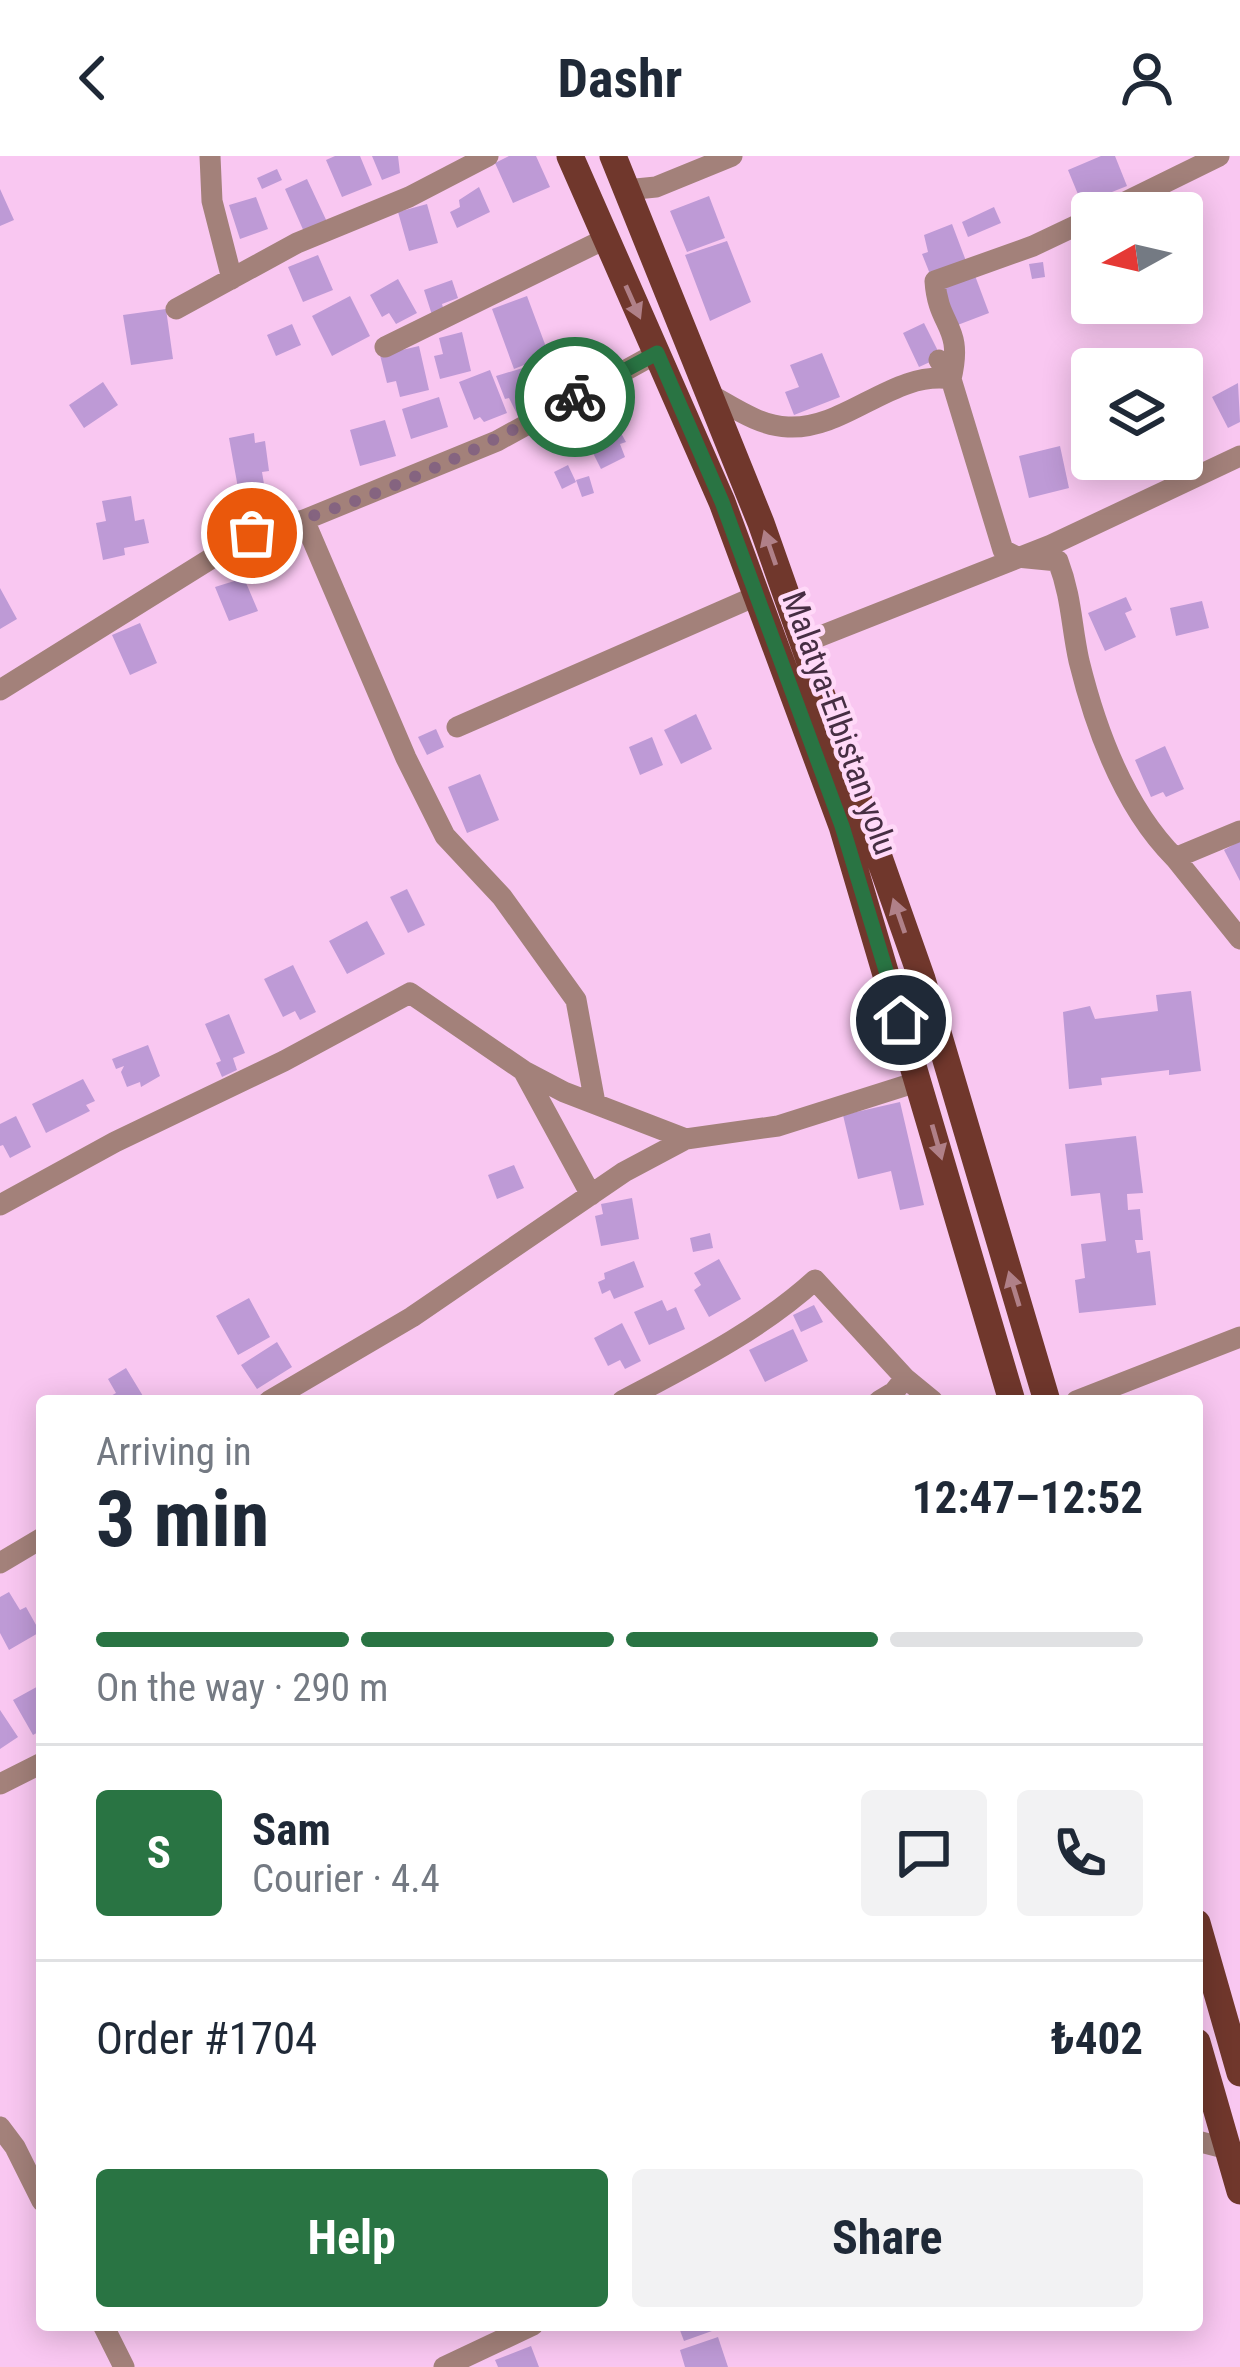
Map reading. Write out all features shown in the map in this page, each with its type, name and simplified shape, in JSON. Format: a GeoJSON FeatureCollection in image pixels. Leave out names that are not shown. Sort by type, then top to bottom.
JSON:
{"type":"FeatureCollection","features":[{"type":"Feature","properties":{"kind":"main road","name":"Malatya-Elbistan yolu"},"geometry":{"type":"LineString","coordinates":[[570,156],[722,502],[842,826],[1010,1395]]}},
{"type":"Feature","properties":{"kind":"main road","name":"Malatya-Elbistan yolu"},"geometry":{"type":"LineString","coordinates":[[613,156],[803,643],[922,980],[1045,1395]]}},
{"type":"Feature","properties":{"kind":"main road"},"geometry":{"type":"LineString","coordinates":[[1203,1944],[1240,2073]]}},
{"type":"Feature","properties":{"kind":"main road"},"geometry":{"type":"LineString","coordinates":[[1203,2063],[1240,2192]]}},
{"type":"Feature","properties":{"kind":"street"},"geometry":{"type":"LineString","coordinates":[[210,156],[212,201],[232,279]]}},
{"type":"Feature","properties":{"kind":"street"},"geometry":{"type":"LineString","coordinates":[[176,309],[297,244],[409,197],[488,156]]}},
{"type":"Feature","properties":{"kind":"street"},"geometry":{"type":"LineString","coordinates":[[626,190],[656,187],[732,156]]}},
{"type":"Feature","properties":{"kind":"street"},"geometry":{"type":"LineString","coordinates":[[1146,192],[1219,156]]}},
{"type":"Feature","properties":{"kind":"street"},"geometry":{"type":"LineString","coordinates":[[1071,228],[935,281],[937,302],[957,341],[945,370],[1004,550],[1017,557],[1058,562],[1071,596],[1079,658],[1107,750],[1152,835],[1240,939]]}},
{"type":"Feature","properties":{"kind":"street"},"geometry":{"type":"LineString","coordinates":[[385,347],[605,239]]}},
{"type":"Feature","properties":{"kind":"street"},"geometry":{"type":"LineString","coordinates":[[0,690],[252,533],[304,520],[497,441],[657,353]]}},
{"type":"Feature","properties":{"kind":"street"},"geometry":{"type":"LineString","coordinates":[[709,394],[761,422],[790,428],[828,420],[945,370]]}},
{"type":"Feature","properties":{"kind":"street"},"geometry":{"type":"LineString","coordinates":[[803,643],[1066,538],[1240,456]]}},
{"type":"Feature","properties":{"kind":"street"},"geometry":{"type":"LineString","coordinates":[[304,520],[406,758],[445,836],[502,897],[576,1000],[595,1103]]}},
{"type":"Feature","properties":{"kind":"street"},"geometry":{"type":"LineString","coordinates":[[457,728],[756,596]]}},
{"type":"Feature","properties":{"kind":"street"},"geometry":{"type":"LineString","coordinates":[[1175,858],[1240,832]]}},
{"type":"Feature","properties":{"kind":"street"},"geometry":{"type":"LineString","coordinates":[[0,1205],[410,993],[524,1071],[686,1138]]}},
{"type":"Feature","properties":{"kind":"street"},"geometry":{"type":"LineString","coordinates":[[524,1071],[590,1195]]}},
{"type":"Feature","properties":{"kind":"street"},"geometry":{"type":"LineString","coordinates":[[279,1395],[412,1317],[623,1172],[686,1138],[778,1126],[920,1081]]}},
{"type":"Feature","properties":{"kind":"street"},"geometry":{"type":"LineString","coordinates":[[633,1395],[700,1360],[794,1299],[814,1280],[926,1395]]}},
{"type":"Feature","properties":{"kind":"street"},"geometry":{"type":"LineString","coordinates":[[1091,1395],[1240,1337]]}},
{"type":"Feature","properties":{"kind":"street"},"geometry":{"type":"LineString","coordinates":[[889,1395],[905,1378]]}},
{"type":"Feature","properties":{"kind":"street"},"geometry":{"type":"LineString","coordinates":[[0,1563],[36,1542]]}},
{"type":"Feature","properties":{"kind":"street"},"geometry":{"type":"LineString","coordinates":[[0,1784],[36,1766]]}},
{"type":"Feature","properties":{"kind":"street"},"geometry":{"type":"LineString","coordinates":[[0,2127],[36,2189]]}},
{"type":"Feature","properties":{"kind":"street"},"geometry":{"type":"LineString","coordinates":[[1203,2143],[1228,2149]]}},
{"type":"Feature","properties":{"kind":"street"},"geometry":{"type":"LineString","coordinates":[[106,2331],[124,2367]]}},
{"type":"Feature","properties":{"kind":"street"},"geometry":{"type":"LineString","coordinates":[[445,2367],[520,2331]]}},
{"type":"Feature","properties":{"kind":"building"},"geometry":{"type":"Polygon","coordinates":[[[360,156],[372,185],[342,197],[326,160],[360,156]]]}},
{"type":"Feature","properties":{"kind":"building"},"geometry":{"type":"Polygon","coordinates":[[[372,156],[398,156],[400,173],[382,180],[372,156]]]}},
{"type":"Feature","properties":{"kind":"building"},"geometry":{"type":"Polygon","coordinates":[[[509,156],[536,156],[550,187],[513,203],[495,163],[509,156]]]}},
{"type":"Feature","properties":{"kind":"building"},"geometry":{"type":"Polygon","coordinates":[[[1101,156],[1115,156],[1127,186],[1112,192],[1077,192],[1068,170],[1101,156]]]}},
{"type":"Feature","properties":{"kind":"building"},"geometry":{"type":"Polygon","coordinates":[[[277,169],[282,180],[262,189],[257,178],[277,169]]]}},
{"type":"Feature","properties":{"kind":"building"},"geometry":{"type":"Polygon","coordinates":[[[307,179],[328,224],[305,234],[285,189],[307,179]]]}},
{"type":"Feature","properties":{"kind":"building"},"geometry":{"type":"Polygon","coordinates":[[[479,187],[490,212],[457,228],[450,212],[479,187]]]}},
{"type":"Feature","properties":{"kind":"building"},"geometry":{"type":"Polygon","coordinates":[[[0,189],[14,220],[0,226],[0,189]]]}},
{"type":"Feature","properties":{"kind":"building"},"geometry":{"type":"Polygon","coordinates":[[[709,196],[725,238],[687,252],[670,211],[709,196]]]}},
{"type":"Feature","properties":{"kind":"building"},"geometry":{"type":"Polygon","coordinates":[[[256,197],[268,229],[240,239],[229,205],[256,197]]]}},
{"type":"Feature","properties":{"kind":"building"},"geometry":{"type":"Polygon","coordinates":[[[427,204],[438,243],[409,251],[398,212],[427,204]]]}},
{"type":"Feature","properties":{"kind":"building"},"geometry":{"type":"Polygon","coordinates":[[[994,207],[1001,223],[968,237],[962,222],[994,207]]]}},
{"type":"Feature","properties":{"kind":"building"},"geometry":{"type":"Polygon","coordinates":[[[952,224],[966,261],[930,274],[922,254],[928,252],[924,235],[952,224]]]}},
{"type":"Feature","properties":{"kind":"building"},"geometry":{"type":"Polygon","coordinates":[[[727,241],[751,302],[710,321],[685,255],[727,241]]]}},
{"type":"Feature","properties":{"kind":"building"},"geometry":{"type":"Polygon","coordinates":[[[318,255],[333,290],[303,302],[288,267],[318,255]]]}},
{"type":"Feature","properties":{"kind":"building"},"geometry":{"type":"Polygon","coordinates":[[[1043,262],[1045,277],[1032,279],[1029,264],[1043,262]]]}},
{"type":"Feature","properties":{"kind":"building"},"geometry":{"type":"Polygon","coordinates":[[[974,273],[989,313],[955,326],[940,286],[974,273]]]}},
{"type":"Feature","properties":{"kind":"building"},"geometry":{"type":"Polygon","coordinates":[[[398,279],[417,313],[396,324],[389,313],[382,317],[370,295],[398,279]]]}},
{"type":"Feature","properties":{"kind":"building"},"geometry":{"type":"Polygon","coordinates":[[[452,280],[458,298],[442,304],[444,311],[432,315],[424,290],[452,280]]]}},
{"type":"Feature","properties":{"kind":"building"},"geometry":{"type":"Polygon","coordinates":[[[350,296],[370,336],[332,356],[312,316],[350,296]]]}},
{"type":"Feature","properties":{"kind":"building"},"geometry":{"type":"Polygon","coordinates":[[[527,296],[549,355],[514,369],[492,309],[527,296]]]}},
{"type":"Feature","properties":{"kind":"building"},"geometry":{"type":"Polygon","coordinates":[[[166,309],[173,359],[131,365],[123,315],[166,309]]]}},
{"type":"Feature","properties":{"kind":"building"},"geometry":{"type":"Polygon","coordinates":[[[924,323],[941,357],[919,367],[903,333],[924,323]]]}},
{"type":"Feature","properties":{"kind":"building"},"geometry":{"type":"Polygon","coordinates":[[[292,324],[301,345],[276,356],[267,335],[292,324]]]}},
{"type":"Feature","properties":{"kind":"building"},"geometry":{"type":"Polygon","coordinates":[[[462,332],[471,371],[440,379],[434,356],[443,354],[439,338],[462,332]]]}},
{"type":"Feature","properties":{"kind":"building"},"geometry":{"type":"Polygon","coordinates":[[[419,346],[429,390],[400,397],[396,381],[387,383],[380,355],[419,346]]]}},
{"type":"Feature","properties":{"kind":"building"},"geometry":{"type":"Polygon","coordinates":[[[822,353],[840,397],[794,415],[785,392],[799,387],[790,365],[822,353]]]}},
{"type":"Feature","properties":{"kind":"building"},"geometry":{"type":"Polygon","coordinates":[[[526,367],[534,385],[522,390],[532,410],[519,418],[496,376],[526,367]]]}},
{"type":"Feature","properties":{"kind":"building"},"geometry":{"type":"Polygon","coordinates":[[[490,370],[507,413],[484,422],[480,417],[474,420],[459,382],[490,370]]]}},
{"type":"Feature","properties":{"kind":"building"},"geometry":{"type":"Polygon","coordinates":[[[103,382],[118,405],[84,428],[69,405],[103,382]]]}},
{"type":"Feature","properties":{"kind":"building"},"geometry":{"type":"Polygon","coordinates":[[[1238,383],[1240,422],[1228,428],[1212,397],[1238,383]]]}},
{"type":"Feature","properties":{"kind":"building"},"geometry":{"type":"Polygon","coordinates":[[[439,397],[448,427],[411,439],[402,409],[439,397]]]}},
{"type":"Feature","properties":{"kind":"building"},"geometry":{"type":"Polygon","coordinates":[[[385,420],[396,456],[360,466],[350,430],[385,420]]]}},
{"type":"Feature","properties":{"kind":"building"},"geometry":{"type":"Polygon","coordinates":[[[616,424],[626,442],[620,444],[625,457],[601,469],[586,439],[616,424]]]}},
{"type":"Feature","properties":{"kind":"building"},"geometry":{"type":"Polygon","coordinates":[[[254,433],[255,443],[265,441],[269,471],[262,472],[264,484],[238,488],[229,438],[254,433]]]}},
{"type":"Feature","properties":{"kind":"building"},"geometry":{"type":"Polygon","coordinates":[[[1060,446],[1069,488],[1029,498],[1019,456],[1060,446]]]}},
{"type":"Feature","properties":{"kind":"building"},"geometry":{"type":"Polygon","coordinates":[[[568,465],[576,482],[562,489],[554,472],[568,465]]]}},
{"type":"Feature","properties":{"kind":"building"},"geometry":{"type":"Polygon","coordinates":[[[589,476],[594,493],[582,497],[576,480],[589,476]]]}},
{"type":"Feature","properties":{"kind":"building"},"geometry":{"type":"Polygon","coordinates":[[[131,496],[135,521],[144,519],[149,543],[124,548],[125,555],[103,560],[96,523],[106,521],[102,501],[131,496]]]}},
{"type":"Feature","properties":{"kind":"building"},"geometry":{"type":"Polygon","coordinates":[[[244,578],[258,611],[229,621],[215,587],[244,578]]]}},
{"type":"Feature","properties":{"kind":"building"},"geometry":{"type":"Polygon","coordinates":[[[0,588],[17,619],[0,629],[0,588]]]}},
{"type":"Feature","properties":{"kind":"building"},"geometry":{"type":"Polygon","coordinates":[[[1126,597],[1132,610],[1125,613],[1136,637],[1105,651],[1088,613],[1126,597]]]}},
{"type":"Feature","properties":{"kind":"building"},"geometry":{"type":"Polygon","coordinates":[[[1202,601],[1209,628],[1176,636],[1170,608],[1202,601]]]}},
{"type":"Feature","properties":{"kind":"building"},"geometry":{"type":"Polygon","coordinates":[[[140,623],[157,663],[130,675],[112,635],[140,623]]]}},
{"type":"Feature","properties":{"kind":"building"},"geometry":{"type":"Polygon","coordinates":[[[696,714],[712,749],[681,764],[664,730],[696,714]]]}},
{"type":"Feature","properties":{"kind":"building"},"geometry":{"type":"Polygon","coordinates":[[[436,729],[444,747],[427,755],[418,737],[436,729]]]}},
{"type":"Feature","properties":{"kind":"building"},"geometry":{"type":"Polygon","coordinates":[[[652,737],[663,765],[640,775],[629,747],[652,737]]]}},
{"type":"Feature","properties":{"kind":"building"},"geometry":{"type":"Polygon","coordinates":[[[1165,746],[1184,789],[1151,797],[1135,760],[1165,746]]]}},
{"type":"Feature","properties":{"kind":"building"},"geometry":{"type":"Polygon","coordinates":[[[480,774],[499,820],[467,833],[448,787],[480,774]]]}},
{"type":"Feature","properties":{"kind":"building"},"geometry":{"type":"Polygon","coordinates":[[[1240,841],[1240,881],[1224,850],[1240,841]]]}},
{"type":"Feature","properties":{"kind":"building"},"geometry":{"type":"Polygon","coordinates":[[[407,889],[425,925],[408,933],[390,897],[407,889]]]}},
{"type":"Feature","properties":{"kind":"building"},"geometry":{"type":"Polygon","coordinates":[[[367,921],[385,954],[347,974],[329,941],[367,921]]]}},
{"type":"Feature","properties":{"kind":"building"},"geometry":{"type":"Polygon","coordinates":[[[293,965],[316,1012],[300,1020],[295,1011],[283,1017],[264,979],[293,965]]]}},
{"type":"Feature","properties":{"kind":"building"},"geometry":{"type":"Polygon","coordinates":[[[1191,991],[1201,1071],[1101,1078],[1102,1085],[1069,1089],[1063,1012],[1090,1006],[1095,1019],[1158,1011],[1156,995],[1191,991]]]}},
{"type":"Feature","properties":{"kind":"building"},"geometry":{"type":"Polygon","coordinates":[[[229,1014],[245,1053],[233,1058],[237,1070],[222,1077],[216,1063],[221,1061],[205,1024],[229,1014]]]}},
{"type":"Feature","properties":{"kind":"building"},"geometry":{"type":"Polygon","coordinates":[[[148,1045],[160,1076],[141,1087],[140,1082],[127,1087],[121,1072],[124,1066],[116,1069],[112,1059],[148,1045]]]}},
{"type":"Feature","properties":{"kind":"building"},"geometry":{"type":"Polygon","coordinates":[[[83,1079],[95,1101],[86,1105],[90,1111],[46,1133],[32,1104],[83,1079]]]}},
{"type":"Feature","properties":{"kind":"building"},"geometry":{"type":"Polygon","coordinates":[[[900,1102],[924,1205],[900,1210],[891,1171],[858,1179],[843,1115],[900,1102]]]}},
{"type":"Feature","properties":{"kind":"building"},"geometry":{"type":"Polygon","coordinates":[[[16,1116],[31,1147],[10,1158],[0,1146],[0,1124],[16,1116]]]}},
{"type":"Feature","properties":{"kind":"building"},"geometry":{"type":"Polygon","coordinates":[[[1136,1136],[1143,1193],[1127,1194],[1128,1210],[1140,1209],[1143,1240],[1135,1240],[1137,1253],[1150,1251],[1156,1305],[1079,1313],[1075,1280],[1085,1278],[1081,1244],[1106,1241],[1100,1193],[1071,1196],[1065,1144],[1136,1136]]]}},
{"type":"Feature","properties":{"kind":"building"},"geometry":{"type":"Polygon","coordinates":[[[514,1165],[524,1188],[497,1199],[488,1175],[514,1165]]]}},
{"type":"Feature","properties":{"kind":"building"},"geometry":{"type":"Polygon","coordinates":[[[632,1198],[639,1239],[601,1246],[595,1216],[603,1214],[601,1204],[632,1198]]]}},
{"type":"Feature","properties":{"kind":"building"},"geometry":{"type":"Polygon","coordinates":[[[710,1233],[713,1248],[693,1252],[690,1238],[710,1233]]]}},
{"type":"Feature","properties":{"kind":"building"},"geometry":{"type":"Polygon","coordinates":[[[719,1259],[741,1299],[709,1317],[694,1290],[701,1285],[694,1273],[719,1259]]]}},
{"type":"Feature","properties":{"kind":"building"},"geometry":{"type":"Polygon","coordinates":[[[634,1261],[644,1287],[614,1299],[610,1290],[602,1294],[598,1282],[605,1279],[604,1273],[634,1261]]]}},
{"type":"Feature","properties":{"kind":"building"},"geometry":{"type":"Polygon","coordinates":[[[249,1298],[270,1337],[238,1355],[216,1316],[249,1298]]]}},
{"type":"Feature","properties":{"kind":"building"},"geometry":{"type":"Polygon","coordinates":[[[662,1300],[667,1311],[676,1307],[685,1329],[649,1345],[634,1312],[662,1300]]]}},
{"type":"Feature","properties":{"kind":"building"},"geometry":{"type":"Polygon","coordinates":[[[814,1305],[823,1322],[801,1332],[793,1315],[814,1305]]]}},
{"type":"Feature","properties":{"kind":"building"},"geometry":{"type":"Polygon","coordinates":[[[622,1323],[641,1361],[625,1369],[620,1360],[608,1366],[594,1338],[622,1323]]]}},
{"type":"Feature","properties":{"kind":"building"},"geometry":{"type":"Polygon","coordinates":[[[793,1329],[808,1361],[765,1382],[749,1350],[793,1329]]]}},
{"type":"Feature","properties":{"kind":"building"},"geometry":{"type":"Polygon","coordinates":[[[277,1342],[292,1367],[257,1389],[241,1365],[277,1342]]]}},
{"type":"Feature","properties":{"kind":"building"},"geometry":{"type":"Polygon","coordinates":[[[126,1368],[142,1395],[112,1395],[116,1393],[108,1379],[126,1368]]]}},
{"type":"Feature","properties":{"kind":"building"},"geometry":{"type":"Polygon","coordinates":[[[9,1592],[20,1610],[26,1607],[36,1625],[36,1634],[9,1650],[0,1633],[0,1597],[9,1592]]]}},
{"type":"Feature","properties":{"kind":"building"},"geometry":{"type":"Polygon","coordinates":[[[36,1687],[36,1733],[33,1735],[13,1700],[36,1687]]]}},
{"type":"Feature","properties":{"kind":"building"},"geometry":{"type":"Polygon","coordinates":[[[0,1710],[18,1737],[0,1749],[0,1710]]]}},
{"type":"Feature","properties":{"kind":"building"},"geometry":{"type":"Polygon","coordinates":[[[680,2331],[712,2331],[684,2341],[680,2331]]]}},
{"type":"Feature","properties":{"kind":"building"},"geometry":{"type":"Polygon","coordinates":[[[718,2337],[728,2367],[685,2367],[680,2350],[718,2337]]]}},
{"type":"Feature","properties":{"kind":"building"},"geometry":{"type":"Polygon","coordinates":[[[531,2346],[539,2367],[498,2367],[495,2360],[531,2346]]]}},
{"type":"Feature","properties":{"kind":"way so far"},"geometry":{"type":"LineString","coordinates":[[252,533],[364,497],[497,441],[575,397]]}},
{"type":"Feature","properties":{"kind":"route"},"geometry":{"type":"LineString","coordinates":[[575,397],[657,353],[722,502],[842,826],[901,1020]]}}]}
